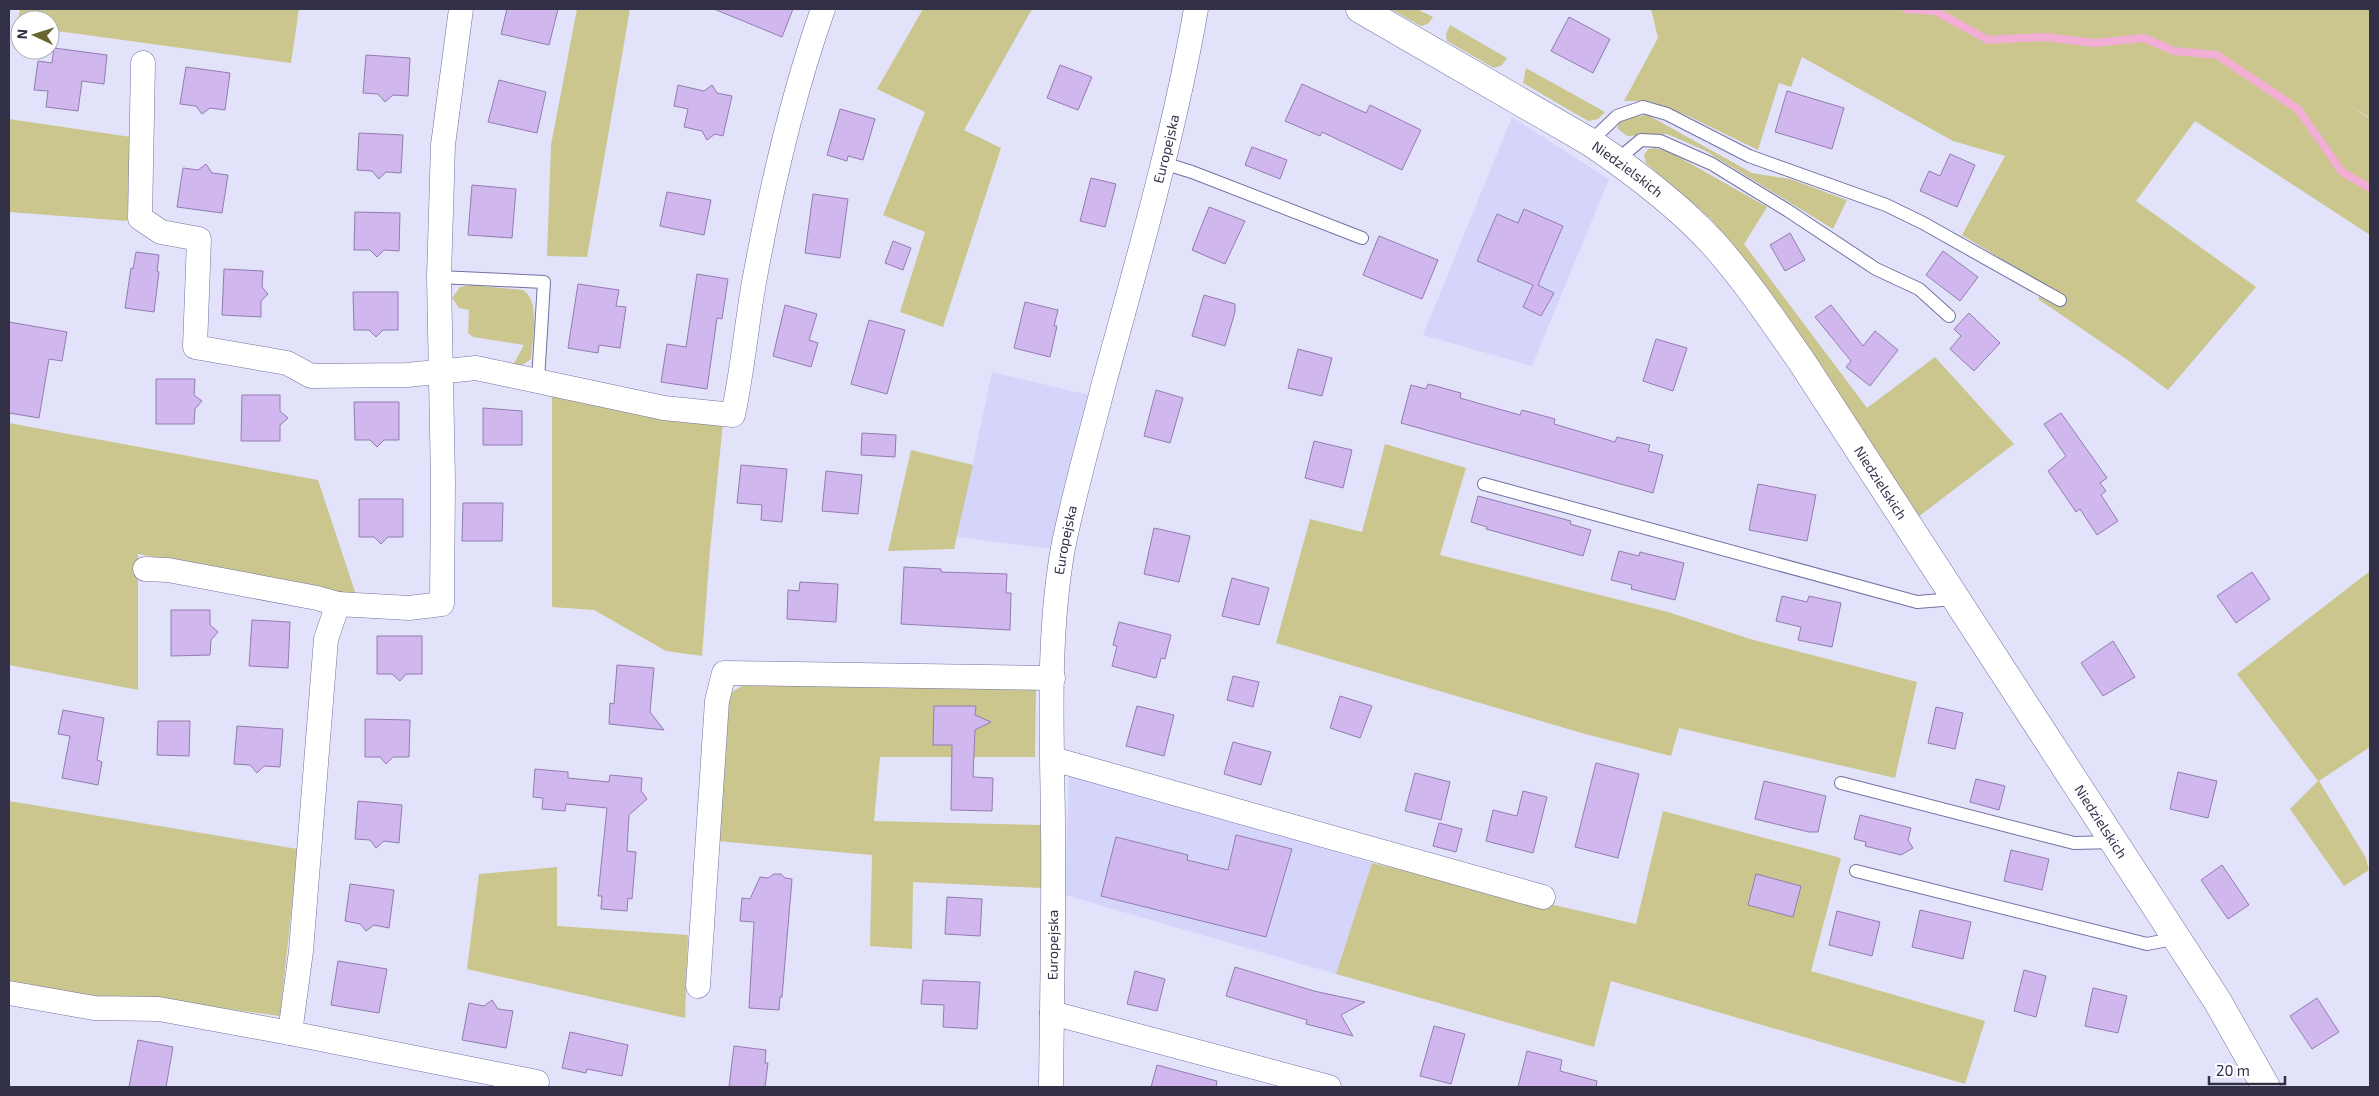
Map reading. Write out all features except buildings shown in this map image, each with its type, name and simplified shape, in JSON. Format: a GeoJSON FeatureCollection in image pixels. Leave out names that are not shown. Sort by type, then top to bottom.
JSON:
{"type":"FeatureCollection","features":[{"type":"Feature","properties":{"kind":"street"},"geometry":{"type":"LineString","coordinates":[[145,569],[168,570],[338,604],[409,608],[442,604],[443,482],[439,277],[443,145],[461,9]]}},
{"type":"Feature","properties":{"kind":"street"},"geometry":{"type":"LineString","coordinates":[[143,63],[140,218],[161,232],[199,239],[195,348],[287,364],[311,376],[406,375],[476,368],[664,408],[733,415],[753,290],[772,192],[803,67],[823,9]]}},
{"type":"Feature","properties":{"kind":"street","name":"Europejska"},"geometry":{"type":"LineString","coordinates":[[1051,1087],[1054,900],[1053,678],[1059,580],[1064,548],[1087,448],[1163,163],[1196,9]]}},
{"type":"Feature","properties":{"kind":"street","name":"Niedzielskich"},"geometry":{"type":"LineString","coordinates":[[1360,9],[1590,142],[1617,160],[1666,199],[1712,243],[1755,295],[1802,362],[2218,1002],[2266,1087]]}},
{"type":"Feature","properties":{"kind":"street"},"geometry":{"type":"LineString","coordinates":[[290,1033],[301,951],[326,640],[338,604]]}},
{"type":"Feature","properties":{"kind":"street"},"geometry":{"type":"LineString","coordinates":[[698,986],[717,701],[724,673],[1053,678]]}},
{"type":"Feature","properties":{"kind":"street"},"geometry":{"type":"LineString","coordinates":[[1052,759],[1543,897]]}},
{"type":"Feature","properties":{"kind":"street"},"geometry":{"type":"LineString","coordinates":[[9,992],[94,1008],[159,1009],[537,1082]]}},
{"type":"Feature","properties":{"kind":"street"},"geometry":{"type":"LineString","coordinates":[[1052,1013],[1329,1087]]}},
{"type":"Feature","properties":{"kind":"lane"},"geometry":{"type":"LineString","coordinates":[[1590,142],[1617,116],[1642,107],[1667,114],[1748,156],[1886,205],[1923,223],[2060,300]]}},
{"type":"Feature","properties":{"kind":"lane"},"geometry":{"type":"LineString","coordinates":[[1617,160],[1641,140],[1660,141],[1712,164],[1787,210],[1876,269],[1919,289],[1949,316]]}},
{"type":"Feature","properties":{"kind":"lane"},"geometry":{"type":"LineString","coordinates":[[1163,163],[1192,172],[1362,238]]}},
{"type":"Feature","properties":{"kind":"lane"},"geometry":{"type":"LineString","coordinates":[[439,277],[544,282],[538,380]]}},
{"type":"Feature","properties":{"kind":"lane"},"geometry":{"type":"LineString","coordinates":[[1484,484],[1917,602],[1955,599]]}},
{"type":"Feature","properties":{"kind":"lane"},"geometry":{"type":"LineString","coordinates":[[1841,783],[2074,843],[2114,842]]}},
{"type":"Feature","properties":{"kind":"lane"},"geometry":{"type":"LineString","coordinates":[[1856,871],[2147,944],[2177,938]]}},
{"type":"Feature","properties":{"kind":"shaded area"},"geometry":{"type":"Polygon","coordinates":[[[299,9],[291,63],[60,31],[60,10],[20,10],[299,9]]]}},
{"type":"Feature","properties":{"kind":"shaded area"},"geometry":{"type":"Polygon","coordinates":[[[577,9],[630,9],[587,257],[547,256],[551,145],[577,9]]]}},
{"type":"Feature","properties":{"kind":"shaded area"},"geometry":{"type":"Polygon","coordinates":[[[923,9],[1032,9],[964,130],[1001,148],[943,327],[900,312],[925,232],[883,215],[925,112],[877,89],[923,9]]]}},
{"type":"Feature","properties":{"kind":"shaded area"},"geometry":{"type":"Polygon","coordinates":[[[1390,9],[1417,9],[1433,17],[1428,24],[1421,26],[1390,9]]]}},
{"type":"Feature","properties":{"kind":"shaded area"},"geometry":{"type":"Polygon","coordinates":[[[1651,9],[2370,9],[2370,118],[2345,103],[2370,119],[2370,235],[2195,121],[2136,201],[2256,287],[2168,390],[2038,299],[2046,286],[1962,235],[2005,156],[1953,141],[1802,57],[1791,87],[1779,83],[1758,150],[1686,115],[1649,101],[1624,101],[1658,38],[1651,9]]]}},
{"type":"Feature","properties":{"kind":"shaded area"},"geometry":{"type":"Polygon","coordinates":[[[1450,25],[1507,58],[1502,65],[1494,68],[1447,41],[1446,34],[1450,25]]]}},
{"type":"Feature","properties":{"kind":"shaded area"},"geometry":{"type":"Polygon","coordinates":[[[1526,68],[1605,112],[1598,119],[1588,121],[1523,83],[1526,68]]]}},
{"type":"Feature","properties":{"kind":"shaded area"},"geometry":{"type":"Polygon","coordinates":[[[1648,115],[1752,173],[1790,179],[1847,200],[1833,229],[1704,150],[1667,134],[1627,136],[1617,128],[1620,121],[1632,116],[1648,115]]]}},
{"type":"Feature","properties":{"kind":"shaded area"},"geometry":{"type":"Polygon","coordinates":[[[1512,117],[1609,179],[1532,366],[1423,335],[1512,117]]]}},
{"type":"Feature","properties":{"kind":"shaded area"},"geometry":{"type":"Polygon","coordinates":[[[9,119],[131,137],[127,221],[9,212],[9,119]]]}},
{"type":"Feature","properties":{"kind":"shaded area"},"geometry":{"type":"Polygon","coordinates":[[[1655,148],[1670,152],[1767,207],[1744,244],[1867,408],[1935,357],[2014,444],[1918,517],[1747,265],[1712,220],[1646,163],[1644,155],[1648,149],[1655,148]]]}},
{"type":"Feature","properties":{"kind":"shaded area"},"geometry":{"type":"Polygon","coordinates":[[[471,285],[523,290],[529,295],[534,311],[531,359],[521,366],[513,365],[524,345],[473,337],[468,333],[469,310],[459,308],[452,298],[460,287],[471,285]]]}},
{"type":"Feature","properties":{"kind":"shaded area"},"geometry":{"type":"Polygon","coordinates":[[[992,372],[1089,395],[1050,549],[957,537],[992,372]]]}},
{"type":"Feature","properties":{"kind":"shaded area"},"geometry":{"type":"Polygon","coordinates":[[[552,393],[723,423],[710,550],[702,656],[666,651],[594,610],[552,607],[552,393]]]}},
{"type":"Feature","properties":{"kind":"shaded area"},"geometry":{"type":"Polygon","coordinates":[[[9,423],[318,480],[356,595],[138,554],[138,690],[9,665],[9,423]]]}},
{"type":"Feature","properties":{"kind":"shaded area"},"geometry":{"type":"Polygon","coordinates":[[[1385,444],[1466,468],[1440,555],[1668,612],[1750,639],[1917,682],[1895,778],[1679,728],[1671,756],[1585,734],[1276,643],[1310,519],[1362,532],[1385,444]]]}},
{"type":"Feature","properties":{"kind":"shaded area"},"geometry":{"type":"Polygon","coordinates":[[[911,450],[973,465],[954,549],[888,551],[911,450]]]}},
{"type":"Feature","properties":{"kind":"shaded area"},"geometry":{"type":"Polygon","coordinates":[[[2370,571],[2370,747],[2319,781],[2366,858],[2369,870],[2344,886],[2290,809],[2318,781],[2237,674],[2370,571]]]}},
{"type":"Feature","properties":{"kind":"shaded area"},"geometry":{"type":"Polygon","coordinates":[[[742,686],[1036,687],[1035,757],[880,757],[874,821],[1041,825],[1041,888],[913,882],[912,949],[870,946],[872,855],[716,841],[726,704],[732,692],[742,686]]]}},
{"type":"Feature","properties":{"kind":"shaded area"},"geometry":{"type":"Polygon","coordinates":[[[1069,770],[1372,863],[1336,974],[1065,895],[1069,770]]]}},
{"type":"Feature","properties":{"kind":"shaded area"},"geometry":{"type":"Polygon","coordinates":[[[9,801],[298,849],[280,1016],[152,999],[104,1000],[9,982],[9,801]]]}},
{"type":"Feature","properties":{"kind":"shaded area"},"geometry":{"type":"Polygon","coordinates":[[[1663,811],[1841,858],[1811,971],[1985,1021],[1965,1084],[1611,981],[1594,1047],[1336,974],[1372,863],[1636,924],[1663,811]]]}},
{"type":"Feature","properties":{"kind":"shaded area"},"geometry":{"type":"Polygon","coordinates":[[[557,867],[557,926],[688,935],[685,1018],[467,969],[479,874],[557,867]]]}},
{"type":"Feature","properties":{"kind":"waterway"},"geometry":{"type":"LineString","coordinates":[[1906,9],[1935,11],[1988,40],[2045,37],[2094,43],[2144,38],[2174,51],[2217,55],[2298,109],[2342,172],[2370,188]]}}]}
